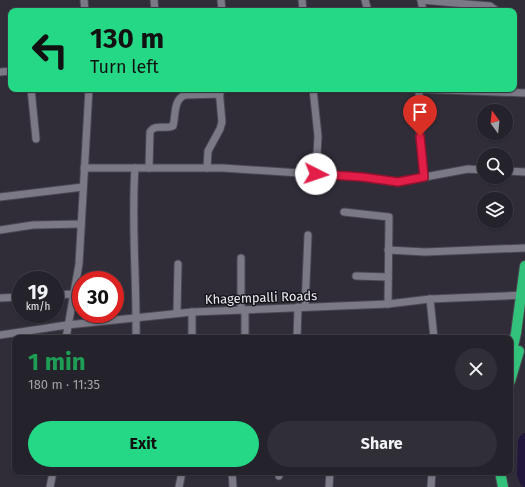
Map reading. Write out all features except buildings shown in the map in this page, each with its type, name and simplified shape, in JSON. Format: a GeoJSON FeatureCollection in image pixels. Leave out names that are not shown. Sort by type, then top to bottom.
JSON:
{"type":"FeatureCollection","features":[{"type":"Feature","properties":{"kind":"highway"},"geometry":{"type":"LineString","coordinates":[[513,346],[523,295],[525,266]]}},
{"type":"Feature","properties":{"kind":"highway"},"geometry":{"type":"LineString","coordinates":[[513,371],[517,358],[525,314]]}},
{"type":"Feature","properties":{"kind":"highway"},"geometry":{"type":"LineString","coordinates":[[495,475],[497,487]]}},
{"type":"Feature","properties":{"kind":"highway"},"geometry":{"type":"LineString","coordinates":[[501,475],[503,487]]}},
{"type":"Feature","properties":{"kind":"street"},"geometry":{"type":"LineString","coordinates":[[421,0],[490,6],[493,8]]}},
{"type":"Feature","properties":{"kind":"street"},"geometry":{"type":"LineString","coordinates":[[32,92],[36,140]]}},
{"type":"Feature","properties":{"kind":"street"},"geometry":{"type":"LineString","coordinates":[[78,271],[89,92]]}},
{"type":"Feature","properties":{"kind":"street"},"geometry":{"type":"LineString","coordinates":[[149,168],[150,132],[152,128],[169,128],[173,126],[177,102],[180,97],[185,94],[220,92],[222,122],[220,129],[208,151],[206,168]]}},
{"type":"Feature","properties":{"kind":"street"},"geometry":{"type":"LineString","coordinates":[[313,92],[318,136],[316,174]]}},
{"type":"Feature","properties":{"kind":"street"},"geometry":{"type":"LineString","coordinates":[[419,92],[420,136],[424,177]]}},
{"type":"Feature","properties":{"kind":"street"},"geometry":{"type":"LineString","coordinates":[[498,92],[525,93]]}},
{"type":"Feature","properties":{"kind":"street"},"geometry":{"type":"LineString","coordinates":[[84,168],[206,168],[362,177],[398,182],[468,169],[477,170]]}},
{"type":"Feature","properties":{"kind":"street"},"geometry":{"type":"LineString","coordinates":[[135,168],[133,234],[136,335]]}},
{"type":"Feature","properties":{"kind":"street"},"geometry":{"type":"LineString","coordinates":[[513,171],[525,172]]}},
{"type":"Feature","properties":{"kind":"street"},"geometry":{"type":"LineString","coordinates":[[0,197],[83,187]]}},
{"type":"Feature","properties":{"kind":"street"},"geometry":{"type":"LineString","coordinates":[[344,212],[389,217],[388,304]]}},
{"type":"Feature","properties":{"kind":"street"},"geometry":{"type":"LineString","coordinates":[[0,230],[33,225],[81,224]]}},
{"type":"Feature","properties":{"kind":"street"},"geometry":{"type":"LineString","coordinates":[[297,335],[302,307],[308,235]]}},
{"type":"Feature","properties":{"kind":"street"},"geometry":{"type":"LineString","coordinates":[[388,250],[425,252],[525,248]]}},
{"type":"Feature","properties":{"kind":"street"},"geometry":{"type":"LineString","coordinates":[[241,258],[245,335]]}},
{"type":"Feature","properties":{"kind":"street"},"geometry":{"type":"LineString","coordinates":[[177,313],[178,264]]}},
{"type":"Feature","properties":{"kind":"street"},"geometry":{"type":"LineString","coordinates":[[356,276],[388,277]]}},
{"type":"Feature","properties":{"kind":"street","name":"Khagempalli Roads"},"geometry":{"type":"LineString","coordinates":[[0,335],[67,325],[177,313],[388,304],[430,299],[523,295]]}},
{"type":"Feature","properties":{"kind":"street"},"geometry":{"type":"LineString","coordinates":[[0,298],[12,297]]}},
{"type":"Feature","properties":{"kind":"street"},"geometry":{"type":"LineString","coordinates":[[66,335],[72,299]]}},
{"type":"Feature","properties":{"kind":"street"},"geometry":{"type":"LineString","coordinates":[[430,299],[434,335]]}},
{"type":"Feature","properties":{"kind":"street"},"geometry":{"type":"LineString","coordinates":[[192,312],[192,335]]}},
{"type":"Feature","properties":{"kind":"street"},"geometry":{"type":"LineString","coordinates":[[50,487],[52,475]]}},
{"type":"Feature","properties":{"kind":"street"},"geometry":{"type":"LineString","coordinates":[[179,487],[181,475]]}},
{"type":"Feature","properties":{"kind":"street"},"geometry":{"type":"LineString","coordinates":[[232,475],[233,487]]}},
{"type":"Feature","properties":{"kind":"street"},"geometry":{"type":"LineString","coordinates":[[329,487],[330,475]]}},
{"type":"Feature","properties":{"kind":"street"},"geometry":{"type":"LineString","coordinates":[[431,487],[432,475]]}},
{"type":"Feature","properties":{"kind":"waterway"},"geometry":{"type":"LineString","coordinates":[[525,438],[523,442],[522,475],[525,482]]}},
{"type":"Feature","properties":{"kind":"route"},"geometry":{"type":"LineString","coordinates":[[316,174],[362,177],[398,182],[424,177],[420,136]]}}]}
